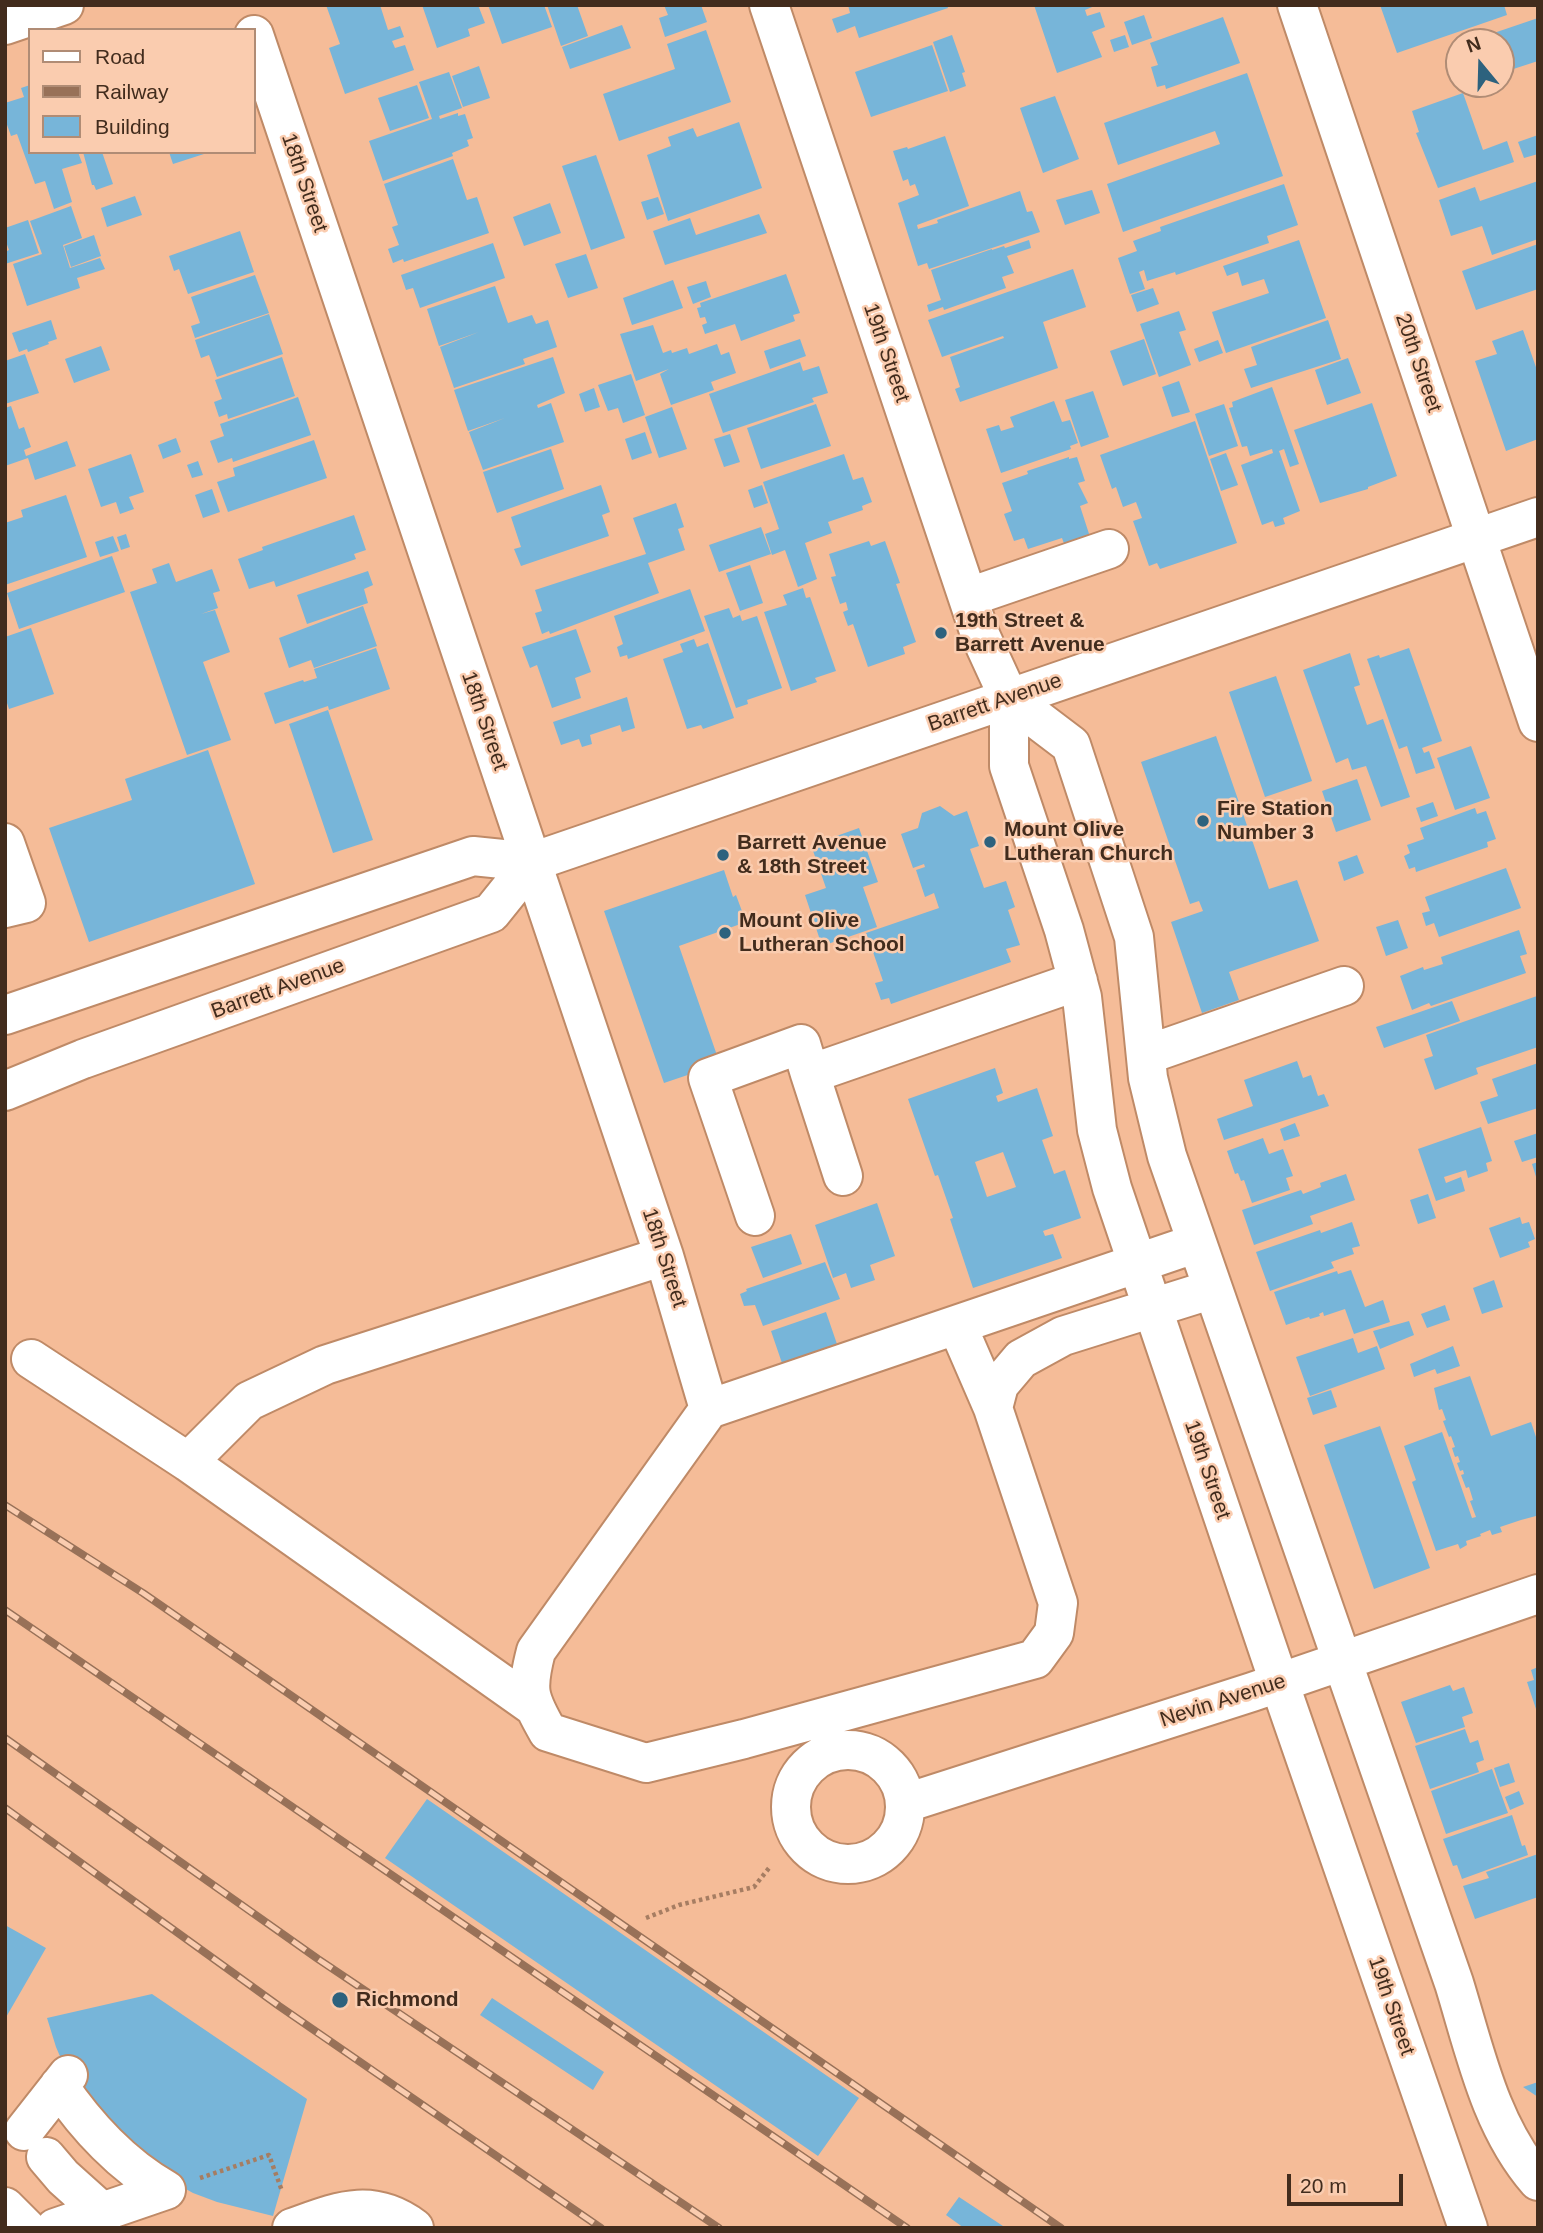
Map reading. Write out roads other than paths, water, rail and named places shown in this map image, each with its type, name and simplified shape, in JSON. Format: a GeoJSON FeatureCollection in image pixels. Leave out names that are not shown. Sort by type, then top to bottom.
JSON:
{"type":"FeatureCollection","features":[{"type":"Feature","properties":{"kind":"street"},"geometry":{"type":"LineString","coordinates":[[5,25],[64,5]]}},
{"type":"Feature","properties":{"kind":"street","name":"18th Street"},"geometry":{"type":"LineString","coordinates":[[244,5],[252,28]]}},
{"type":"Feature","properties":{"kind":"street","name":"19th Street"},"geometry":{"type":"LineString","coordinates":[[769,5],[981,637],[1009,698],[1009,766],[1064,930],[1082,997],[1097,1130],[1112,1188],[1468,2228]]}},
{"type":"Feature","properties":{"kind":"street","name":"20th Street"},"geometry":{"type":"LineString","coordinates":[[1297,5],[1538,722]]}},
{"type":"Feature","properties":{"kind":"street","name":"18th Street"},"geometry":{"type":"LineString","coordinates":[[256,41],[664,1256],[709,1409]]}},
{"type":"Feature","properties":{"kind":"street","name":"Barrett Avenue"},"geometry":{"type":"LineString","coordinates":[[5,1015],[473,856],[532,862],[1538,517]]}},
{"type":"Feature","properties":{"kind":"street"},"geometry":{"type":"LineString","coordinates":[[969,597],[1109,549]]}},
{"type":"Feature","properties":{"kind":"street","name":"19th Street"},"geometry":{"type":"LineString","coordinates":[[1009,698],[1071,745],[1134,937],[1148,1078],[1167,1156],[1454,1983],[1492,2103],[1519,2159],[1538,2181]]}},
{"type":"Feature","properties":{"kind":"street"},"geometry":{"type":"LineString","coordinates":[[5,843],[16,905]]}},
{"type":"Feature","properties":{"kind":"street","name":"Barrett Avenue"},"geometry":{"type":"LineString","coordinates":[[5,1091],[82,1059],[491,913],[532,862]]}},
{"type":"Feature","properties":{"kind":"street"},"geometry":{"type":"LineString","coordinates":[[810,1073],[1078,981]]}},
{"type":"Feature","properties":{"kind":"street"},"geometry":{"type":"LineString","coordinates":[[1146,1055],[1344,986]]}},
{"type":"Feature","properties":{"kind":"street"},"geometry":{"type":"LineString","coordinates":[[755,1216],[708,1077],[801,1044],[843,1176]]}},
{"type":"Feature","properties":{"kind":"street"},"geometry":{"type":"LineString","coordinates":[[957,1325],[993,1408],[1058,1603],[1054,1633],[1035,1660],[744,1740],[646,1763],[548,1732],[533,1706],[528,1679],[536,1651],[709,1409],[1197,1243]]}},
{"type":"Feature","properties":{"kind":"street"},"geometry":{"type":"LineString","coordinates":[[188,1462],[249,1401],[325,1365],[664,1256]]}},
{"type":"Feature","properties":{"kind":"street"},"geometry":{"type":"LineString","coordinates":[[993,1408],[999,1385],[1021,1359],[1063,1336],[1213,1289]]}},
{"type":"Feature","properties":{"kind":"street"},"geometry":{"type":"LineString","coordinates":[[31,1359],[188,1462],[533,1706]]}},
{"type":"Feature","properties":{"kind":"street","name":"Nevin Avenue"},"geometry":{"type":"LineString","coordinates":[[906,1803],[1279,1682],[1538,1594]]}},
{"type":"Feature","properties":{"kind":"street"},"geometry":{"type":"LineString","coordinates":[[55,2228],[102,2212],[166,2190],[131,2167],[72,2105],[63,2080],[28,2143],[102,2212]]}},
{"type":"Feature","properties":{"kind":"street"},"geometry":{"type":"LineString","coordinates":[[5,2207],[26,2228]]}},
{"type":"Feature","properties":{"kind":"street"},"geometry":{"type":"LineString","coordinates":[[288,2213],[332,2221],[351,2209],[379,2210],[400,2218],[414,2228]]}},
{"type":"Feature","properties":{"kind":"railway"},"geometry":{"type":"LineString","coordinates":[[5,1505],[143,1593],[1061,2228]]}},
{"type":"Feature","properties":{"kind":"railway"},"geometry":{"type":"LineString","coordinates":[[5,1610],[907,2228]]}},
{"type":"Feature","properties":{"kind":"railway"},"geometry":{"type":"LineString","coordinates":[[5,1738],[318,1959],[719,2228]]}},
{"type":"Feature","properties":{"kind":"railway"},"geometry":{"type":"LineString","coordinates":[[5,1808],[279,2006],[601,2228]]}},
{"type":"Feature","properties":{"kind":"place","name":"19th Street & Barrett Avenue"},"geometry":{"type":"Point","coordinates":[941,633]}},
{"type":"Feature","properties":{"kind":"place","name":"Fire Station Number 3"},"geometry":{"type":"Point","coordinates":[1203,821]}},
{"type":"Feature","properties":{"kind":"place","name":"Mount Olive Lutheran Church"},"geometry":{"type":"Point","coordinates":[990,842]}},
{"type":"Feature","properties":{"kind":"place","name":"Barrett Avenue & 18th Street"},"geometry":{"type":"Point","coordinates":[723,855]}},
{"type":"Feature","properties":{"kind":"place","name":"Mount Olive Lutheran School"},"geometry":{"type":"Point","coordinates":[725,933]}},
{"type":"Feature","properties":{"kind":"place","name":"Richmond"},"geometry":{"type":"Point","coordinates":[340,2000]}}]}
